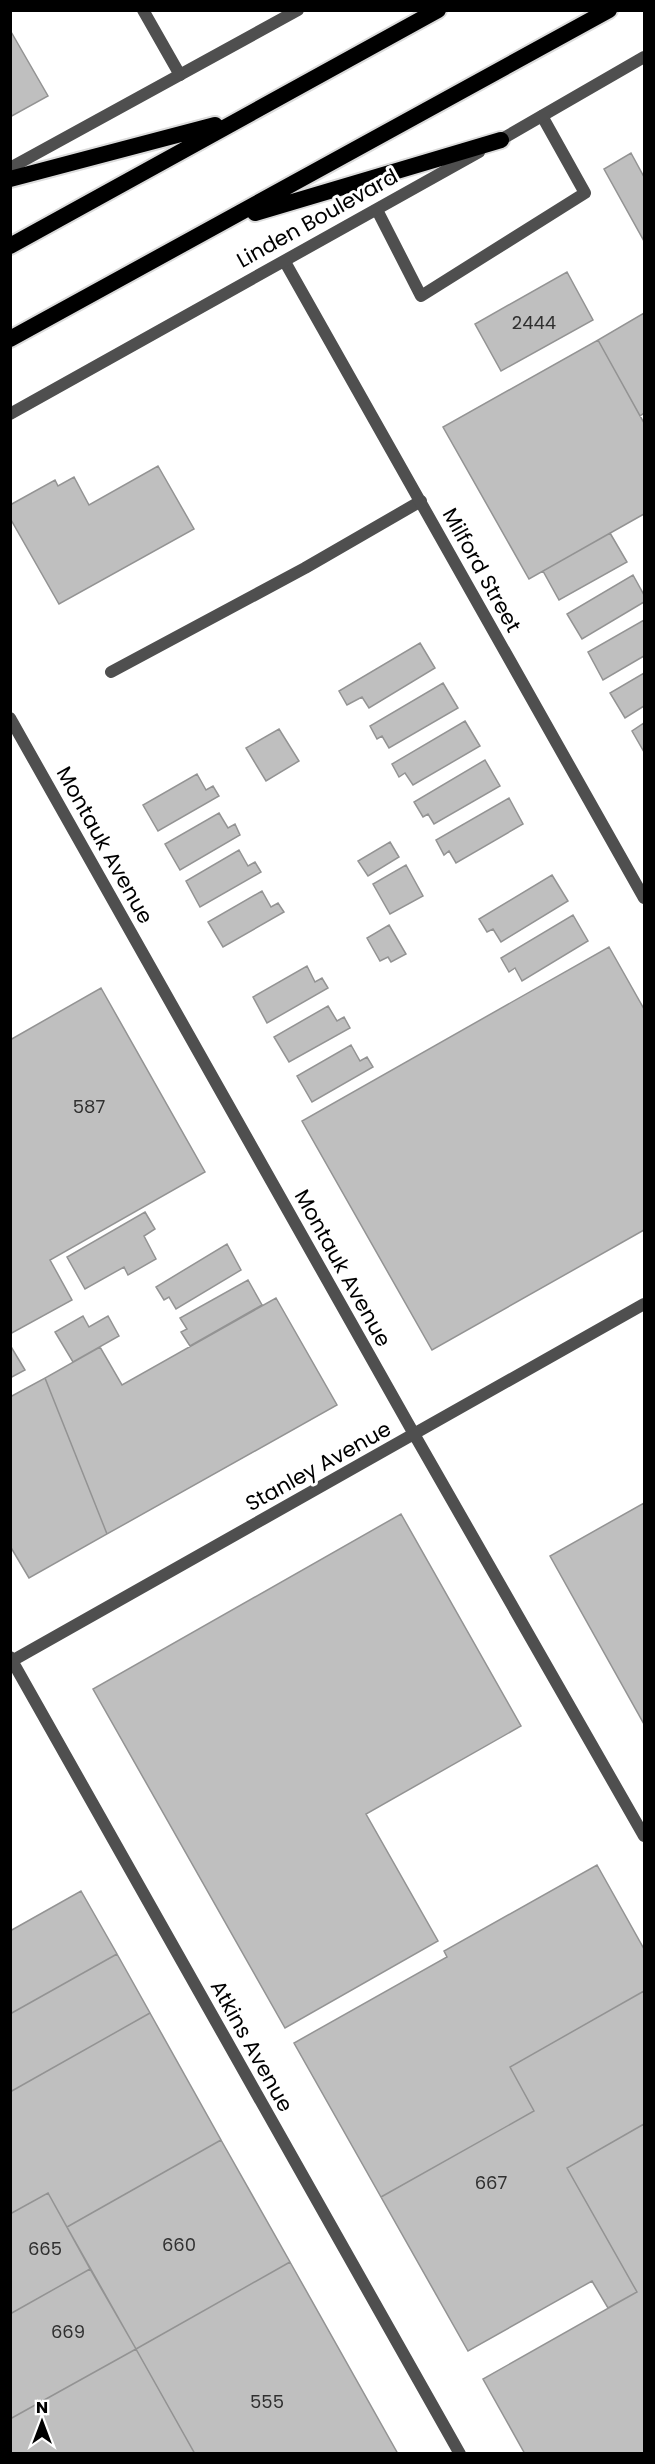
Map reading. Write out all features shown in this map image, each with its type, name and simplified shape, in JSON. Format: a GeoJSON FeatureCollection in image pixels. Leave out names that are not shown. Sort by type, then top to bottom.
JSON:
{"type":"FeatureCollection","features":[{"type":"Feature","properties":{"kind":"highway"},"geometry":{"type":"LineString","coordinates":[[10,246],[438,10]]}},
{"type":"Feature","properties":{"kind":"highway","name":"Linden Boulevard"},"geometry":{"type":"LineString","coordinates":[[10,339],[609,10]]}},
{"type":"Feature","properties":{"kind":"highway"},"geometry":{"type":"LineString","coordinates":[[10,179],[239,119]]}},
{"type":"Feature","properties":{"kind":"highway"},"geometry":{"type":"LineString","coordinates":[[222,223],[501,140]]}},
{"type":"Feature","properties":{"kind":"street"},"geometry":{"type":"LineString","coordinates":[[143,10],[180,75]]}},
{"type":"Feature","properties":{"kind":"street"},"geometry":{"type":"LineString","coordinates":[[10,168],[298,10]]}},
{"type":"Feature","properties":{"kind":"street","name":"Linden Boulevard"},"geometry":{"type":"LineString","coordinates":[[10,414],[285,262],[645,57]]}},
{"type":"Feature","properties":{"kind":"street"},"geometry":{"type":"LineString","coordinates":[[377,210],[421,297],[585,193],[542,116]]}},
{"type":"Feature","properties":{"kind":"street","name":"Milford Street"},"geometry":{"type":"LineString","coordinates":[[285,262],[645,898]]}},
{"type":"Feature","properties":{"kind":"street"},"geometry":{"type":"LineString","coordinates":[[111,672],[305,568],[421,501]]}},
{"type":"Feature","properties":{"kind":"street","name":"Montauk Avenue"},"geometry":{"type":"LineString","coordinates":[[10,718],[414,1434],[645,1836]]}},
{"type":"Feature","properties":{"kind":"street","name":"Stanley Avenue"},"geometry":{"type":"LineString","coordinates":[[11,1660],[645,1304]]}},
{"type":"Feature","properties":{"kind":"street","name":"Atkins Avenue"},"geometry":{"type":"LineString","coordinates":[[11,1660],[460,2454]]}},
{"type":"Feature","properties":{"kind":"building"},"geometry":{"type":"Polygon","coordinates":[[[10,30],[48,96],[10,117],[10,30]]]}},
{"type":"Feature","properties":{"kind":"building"},"geometry":{"type":"Polygon","coordinates":[[[631,153],[644,177],[644,241],[604,169],[631,153]]]}},
{"type":"Feature","properties":{"kind":"building"},"geometry":{"type":"Polygon","coordinates":[[[567,272],[593,320],[501,371],[475,324],[567,272]]]}},
{"type":"Feature","properties":{"kind":"building"},"geometry":{"type":"Polygon","coordinates":[[[644,313],[644,413],[640,416],[598,340],[644,313]]]}},
{"type":"Feature","properties":{"kind":"building"},"geometry":{"type":"Polygon","coordinates":[[[598,340],[644,423],[644,514],[529,579],[443,427],[598,340]]]}},
{"type":"Feature","properties":{"kind":"building"},"geometry":{"type":"Polygon","coordinates":[[[158,466],[194,529],[59,604],[10,518],[10,505],[55,480],[58,486],[74,477],[89,505],[158,466]]]}},
{"type":"Feature","properties":{"kind":"building"},"geometry":{"type":"Polygon","coordinates":[[[610,533],[627,562],[559,600],[543,571],[610,533]]]}},
{"type":"Feature","properties":{"kind":"building"},"geometry":{"type":"Polygon","coordinates":[[[633,575],[644,595],[644,602],[582,639],[567,614],[633,575]]]}},
{"type":"Feature","properties":{"kind":"building"},"geometry":{"type":"Polygon","coordinates":[[[644,620],[644,656],[603,680],[588,652],[644,620]]]}},
{"type":"Feature","properties":{"kind":"building"},"geometry":{"type":"Polygon","coordinates":[[[420,643],[435,668],[369,708],[362,697],[347,705],[339,691],[420,643]]]}},
{"type":"Feature","properties":{"kind":"building"},"geometry":{"type":"Polygon","coordinates":[[[644,673],[644,706],[625,718],[610,693],[644,673]]]}},
{"type":"Feature","properties":{"kind":"building"},"geometry":{"type":"Polygon","coordinates":[[[443,683],[458,708],[389,748],[382,736],[377,739],[370,726],[443,683]]]}},
{"type":"Feature","properties":{"kind":"building"},"geometry":{"type":"Polygon","coordinates":[[[465,721],[480,746],[413,785],[405,773],[399,777],[392,764],[465,721]]]}},
{"type":"Feature","properties":{"kind":"building"},"geometry":{"type":"Polygon","coordinates":[[[644,723],[644,752],[632,731],[644,723]]]}},
{"type":"Feature","properties":{"kind":"building"},"geometry":{"type":"Polygon","coordinates":[[[279,729],[299,761],[266,781],[246,748],[279,729]]]}},
{"type":"Feature","properties":{"kind":"building"},"geometry":{"type":"Polygon","coordinates":[[[485,760],[500,786],[434,824],[428,814],[423,817],[414,802],[485,760]]]}},
{"type":"Feature","properties":{"kind":"building"},"geometry":{"type":"Polygon","coordinates":[[[197,774],[206,790],[213,786],[219,796],[158,831],[143,805],[197,774]]]}},
{"type":"Feature","properties":{"kind":"building"},"geometry":{"type":"Polygon","coordinates":[[[509,798],[523,824],[456,863],[449,851],[444,855],[436,840],[509,798]]]}},
{"type":"Feature","properties":{"kind":"building"},"geometry":{"type":"Polygon","coordinates":[[[219,813],[228,828],[235,824],[240,835],[180,870],[165,844],[219,813]]]}},
{"type":"Feature","properties":{"kind":"building"},"geometry":{"type":"Polygon","coordinates":[[[390,842],[399,857],[368,876],[358,861],[390,842]]]}},
{"type":"Feature","properties":{"kind":"building"},"geometry":{"type":"Polygon","coordinates":[[[239,850],[248,866],[255,862],[261,872],[200,907],[186,881],[239,850]]]}},
{"type":"Feature","properties":{"kind":"building"},"geometry":{"type":"Polygon","coordinates":[[[406,865],[423,896],[390,914],[373,884],[406,865]]]}},
{"type":"Feature","properties":{"kind":"building"},"geometry":{"type":"Polygon","coordinates":[[[552,875],[568,901],[501,942],[493,929],[487,932],[479,919],[552,875]]]}},
{"type":"Feature","properties":{"kind":"building"},"geometry":{"type":"Polygon","coordinates":[[[262,891],[271,907],[278,903],[284,912],[223,947],[208,922],[262,891]]]}},
{"type":"Feature","properties":{"kind":"building"},"geometry":{"type":"Polygon","coordinates":[[[573,915],[588,941],[522,981],[515,968],[509,972],[501,958],[573,915]]]}},
{"type":"Feature","properties":{"kind":"building"},"geometry":{"type":"Polygon","coordinates":[[[389,925],[406,954],[391,962],[388,957],[380,961],[367,938],[389,925]]]}},
{"type":"Feature","properties":{"kind":"building"},"geometry":{"type":"Polygon","coordinates":[[[609,947],[644,1009],[644,1230],[432,1350],[302,1121],[609,947]]]}},
{"type":"Feature","properties":{"kind":"building"},"geometry":{"type":"Polygon","coordinates":[[[307,966],[315,982],[322,978],[328,988],[267,1023],[253,997],[307,966]]]}},
{"type":"Feature","properties":{"kind":"building"},"geometry":{"type":"Polygon","coordinates":[[[101,988],[205,1172],[50,1260],[72,1300],[10,1334],[10,1040],[101,988]]]}},
{"type":"Feature","properties":{"kind":"building"},"geometry":{"type":"Polygon","coordinates":[[[328,1006],[337,1021],[344,1017],[350,1028],[289,1062],[274,1037],[328,1006]]]}},
{"type":"Feature","properties":{"kind":"building"},"geometry":{"type":"Polygon","coordinates":[[[351,1045],[360,1061],[367,1057],[373,1067],[312,1102],[297,1076],[351,1045]]]}},
{"type":"Feature","properties":{"kind":"building"},"geometry":{"type":"Polygon","coordinates":[[[145,1212],[155,1229],[144,1236],[156,1259],[128,1275],[124,1267],[85,1289],[67,1257],[145,1212]]]}},
{"type":"Feature","properties":{"kind":"building"},"geometry":{"type":"Polygon","coordinates":[[[227,1244],[241,1270],[176,1309],[169,1297],[164,1300],[156,1287],[227,1244]]]}},
{"type":"Feature","properties":{"kind":"building"},"geometry":{"type":"Polygon","coordinates":[[[248,1280],[262,1305],[190,1346],[181,1332],[187,1329],[180,1318],[248,1280]]]}},
{"type":"Feature","properties":{"kind":"building"},"geometry":{"type":"Polygon","coordinates":[[[276,1298],[337,1405],[107,1534],[45,1378],[100,1347],[122,1385],[276,1298]]]}},
{"type":"Feature","properties":{"kind":"building"},"geometry":{"type":"Polygon","coordinates":[[[83,1316],[89,1327],[108,1316],[119,1336],[73,1362],[55,1332],[83,1316]]]}},
{"type":"Feature","properties":{"kind":"building"},"geometry":{"type":"Polygon","coordinates":[[[10,1345],[25,1370],[10,1378],[10,1345]]]}},
{"type":"Feature","properties":{"kind":"building"},"geometry":{"type":"Polygon","coordinates":[[[45,1378],[107,1534],[29,1578],[10,1546],[10,1397],[45,1378]]]}},
{"type":"Feature","properties":{"kind":"building"},"geometry":{"type":"Polygon","coordinates":[[[644,1503],[644,1724],[550,1556],[644,1503]]]}},
{"type":"Feature","properties":{"kind":"building"},"geometry":{"type":"Polygon","coordinates":[[[401,1514],[521,1726],[366,1814],[438,1941],[285,2028],[93,1689],[401,1514]]]}},
{"type":"Feature","properties":{"kind":"building"},"geometry":{"type":"Polygon","coordinates":[[[597,1865],[644,1949],[644,1991],[510,2067],[534,2111],[381,2197],[294,2043],[447,1957],[444,1951],[597,1865]]]}},
{"type":"Feature","properties":{"kind":"building"},"geometry":{"type":"Polygon","coordinates":[[[81,1891],[117,1954],[10,2014],[10,1931],[81,1891]]]}},
{"type":"Feature","properties":{"kind":"building"},"geometry":{"type":"Polygon","coordinates":[[[117,1954],[150,2013],[10,2092],[10,2014],[117,1954]]]}},
{"type":"Feature","properties":{"kind":"building"},"geometry":{"type":"Polygon","coordinates":[[[644,1991],[644,2124],[567,2168],[637,2292],[608,2308],[592,2281],[468,2351],[381,2197],[534,2111],[510,2067],[644,1991]]]}},
{"type":"Feature","properties":{"kind":"building"},"geometry":{"type":"Polygon","coordinates":[[[150,2013],[221,2140],[67,2227],[48,2193],[10,2214],[10,2092],[150,2013]]]}},
{"type":"Feature","properties":{"kind":"building"},"geometry":{"type":"Polygon","coordinates":[[[644,2124],[644,2454],[525,2454],[483,2379],[637,2292],[567,2168],[644,2124]]]}},
{"type":"Feature","properties":{"kind":"building"},"geometry":{"type":"Polygon","coordinates":[[[221,2140],[290,2262],[136,2349],[67,2227],[221,2140]]]}},
{"type":"Feature","properties":{"kind":"building"},"geometry":{"type":"Polygon","coordinates":[[[48,2193],[90,2269],[10,2314],[10,2214],[48,2193]]]}},
{"type":"Feature","properties":{"kind":"building"},"geometry":{"type":"Polygon","coordinates":[[[290,2262],[398,2454],[195,2454],[136,2349],[290,2262]]]}},
{"type":"Feature","properties":{"kind":"building"},"geometry":{"type":"Polygon","coordinates":[[[90,2269],[136,2349],[10,2419],[10,2314],[90,2269]]]}},
{"type":"Feature","properties":{"kind":"building"},"geometry":{"type":"Polygon","coordinates":[[[136,2349],[195,2454],[10,2454],[10,2419],[136,2349]]]}}]}
